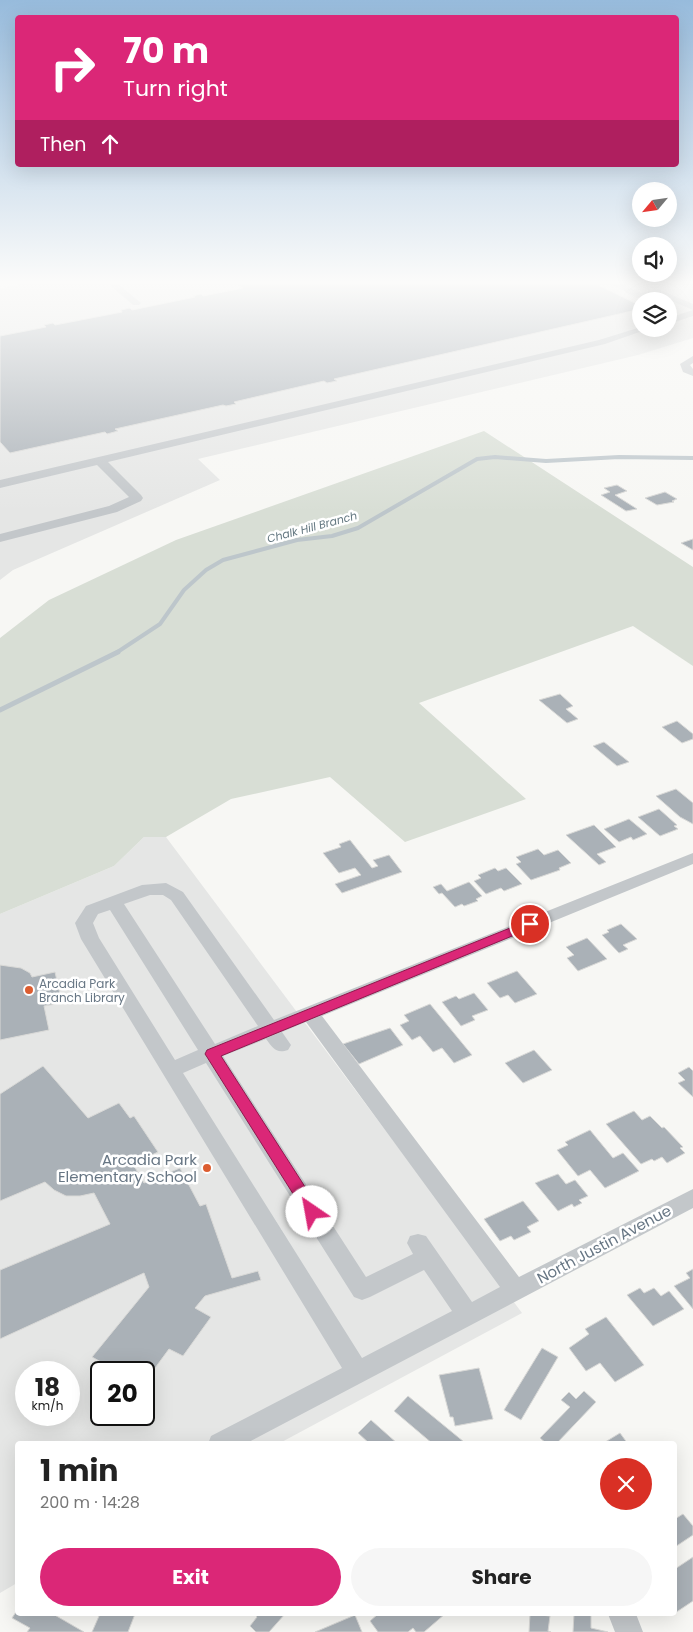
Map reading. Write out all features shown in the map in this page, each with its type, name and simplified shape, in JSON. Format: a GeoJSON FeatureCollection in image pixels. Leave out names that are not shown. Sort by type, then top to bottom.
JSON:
{"type":"FeatureCollection","features":[{"type":"Feature","properties":{"kind":"street"},"geometry":{"type":"LineString","coordinates":[[0,484],[525,360]]}},
{"type":"Feature","properties":{"kind":"street"},"geometry":{"type":"LineString","coordinates":[[691,360],[685,364],[687,370],[693,373]]}},
{"type":"Feature","properties":{"kind":"street"},"geometry":{"type":"LineString","coordinates":[[0,538],[113,509],[137,498],[99,460]]}},
{"type":"Feature","properties":{"kind":"street"},"geometry":{"type":"LineString","coordinates":[[170,1070],[212,1054],[276,1037],[310,1014],[693,858]]}},
{"type":"Feature","properties":{"kind":"street"},"geometry":{"type":"LineString","coordinates":[[276,1037],[177,896],[166,890],[148,889],[92,910],[84,923],[90,939],[357,1372]]}},
{"type":"Feature","properties":{"kind":"street"},"geometry":{"type":"LineString","coordinates":[[114,901],[362,1290],[423,1250],[468,1315]]}},
{"type":"Feature","properties":{"kind":"street"},"geometry":{"type":"LineString","coordinates":[[310,1014],[516,1290]]}},
{"type":"Feature","properties":{"kind":"street","name":"North Justin Avenue"},"geometry":{"type":"LineString","coordinates":[[226,1441],[693,1198]]}},
{"type":"Feature","properties":{"kind":"street"},"geometry":{"type":"LineString","coordinates":[[623,1616],[629,1632]]}},
{"type":"Feature","properties":{"kind":"shaded area"},"geometry":{"type":"Polygon","coordinates":[[[0,360],[616,360],[198,459],[220,480],[13,570],[0,580],[0,360]]]}},
{"type":"Feature","properties":{"kind":"shaded area"},"geometry":{"type":"Polygon","coordinates":[[[484,431],[693,567],[693,666],[633,626],[419,703],[526,799],[405,842],[330,777],[231,799],[166,837],[144,837],[114,866],[0,914],[0,638],[49,600],[176,540],[484,431]]]}},
{"type":"Feature","properties":{"kind":"shaded area","name":"Arcadia Park Elementary School"},"geometry":{"type":"Polygon","coordinates":[[[144,837],[166,837],[522,1313],[284,1441],[15,1441],[15,1584],[0,1593],[0,914],[114,866],[144,837]]]}},
{"type":"Feature","properties":{"kind":"building"},"geometry":{"type":"Polygon","coordinates":[[[0,360],[417,360],[334,379],[337,381],[327,383],[324,381],[234,402],[236,404],[223,405],[115,429],[118,431],[107,434],[105,432],[10,453],[0,442],[0,360]]]}},
{"type":"Feature","properties":{"kind":"building"},"geometry":{"type":"Polygon","coordinates":[[[617,485],[627,491],[615,495],[637,509],[626,511],[601,495],[610,492],[604,488],[617,485]]]}},
{"type":"Feature","properties":{"kind":"building"},"geometry":{"type":"Polygon","coordinates":[[[665,492],[677,499],[672,501],[674,502],[657,505],[645,498],[665,492]]]}},
{"type":"Feature","properties":{"kind":"building"},"geometry":{"type":"Polygon","coordinates":[[[693,539],[693,550],[681,543],[693,539]]]}},
{"type":"Feature","properties":{"kind":"building"},"geometry":{"type":"Polygon","coordinates":[[[560,694],[573,706],[566,709],[578,719],[567,723],[539,700],[560,694]]]}},
{"type":"Feature","properties":{"kind":"building"},"geometry":{"type":"Polygon","coordinates":[[[677,721],[693,734],[693,739],[682,743],[662,727],[677,721]]]}},
{"type":"Feature","properties":{"kind":"building"},"geometry":{"type":"Polygon","coordinates":[[[604,742],[629,762],[617,766],[593,746],[604,742]]]}},
{"type":"Feature","properties":{"kind":"building"},"geometry":{"type":"Polygon","coordinates":[[[676,789],[693,803],[693,824],[680,817],[656,796],[676,789]]]}},
{"type":"Feature","properties":{"kind":"building"},"geometry":{"type":"Polygon","coordinates":[[[659,809],[677,825],[674,826],[678,829],[660,836],[638,817],[659,809]]]}},
{"type":"Feature","properties":{"kind":"building"},"geometry":{"type":"Polygon","coordinates":[[[629,819],[647,834],[633,840],[631,837],[619,842],[604,829],[629,819]]]}},
{"type":"Feature","properties":{"kind":"building"},"geometry":{"type":"Polygon","coordinates":[[[594,825],[616,847],[597,854],[606,862],[599,865],[566,835],[594,825]]]}},
{"type":"Feature","properties":{"kind":"building"},"geometry":{"type":"Polygon","coordinates":[[[350,840],[372,868],[378,866],[373,860],[389,855],[402,872],[342,893],[335,884],[361,875],[355,868],[339,873],[323,853],[341,847],[339,844],[350,840]]]}},
{"type":"Feature","properties":{"kind":"building"},"geometry":{"type":"Polygon","coordinates":[[[538,849],[544,855],[558,850],[571,863],[559,868],[560,870],[531,880],[516,864],[521,862],[516,857],[538,849]]]}},
{"type":"Feature","properties":{"kind":"building"},"geometry":{"type":"Polygon","coordinates":[[[495,868],[498,871],[506,868],[522,884],[504,891],[501,888],[486,894],[474,881],[481,878],[478,875],[495,868]]]}},
{"type":"Feature","properties":{"kind":"building"},"geometry":{"type":"Polygon","coordinates":[[[469,882],[482,896],[476,899],[478,901],[464,906],[462,904],[455,907],[442,893],[439,894],[433,887],[441,884],[447,891],[469,882]]]}},
{"type":"Feature","properties":{"kind":"building"},"geometry":{"type":"Polygon","coordinates":[[[621,924],[637,939],[623,945],[628,949],[619,953],[602,935],[609,932],[607,930],[621,924]]]}},
{"type":"Feature","properties":{"kind":"building"},"geometry":{"type":"Polygon","coordinates":[[[587,938],[607,959],[578,971],[567,958],[574,955],[566,947],[587,938]]]}},
{"type":"Feature","properties":{"kind":"building","name":"Arcadia Park Branch Library"},"geometry":{"type":"Polygon","coordinates":[[[0,965],[21,968],[30,973],[32,977],[55,972],[62,1003],[44,1006],[49,1030],[0,1040],[0,965]]]}},
{"type":"Feature","properties":{"kind":"building"},"geometry":{"type":"Polygon","coordinates":[[[517,971],[537,994],[515,1003],[508,995],[500,998],[487,983],[517,971]]]}},
{"type":"Feature","properties":{"kind":"building"},"geometry":{"type":"Polygon","coordinates":[[[474,993],[488,1010],[472,1016],[475,1020],[461,1026],[442,1002],[456,996],[459,999],[474,993]]]}},
{"type":"Feature","properties":{"kind":"building"},"geometry":{"type":"Polygon","coordinates":[[[430,1004],[472,1055],[454,1063],[442,1048],[433,1052],[420,1036],[412,1040],[400,1025],[409,1021],[404,1015],[430,1004]]]}},
{"type":"Feature","properties":{"kind":"building"},"geometry":{"type":"Polygon","coordinates":[[[390,1028],[403,1045],[359,1064],[343,1044],[390,1028]]]}},
{"type":"Feature","properties":{"kind":"building"},"geometry":{"type":"Polygon","coordinates":[[[534,1050],[552,1070],[523,1083],[505,1063],[534,1050]]]}},
{"type":"Feature","properties":{"kind":"building","name":"Arcadia Park Elementary School"},"geometry":{"type":"Polygon","coordinates":[[[43,1066],[88,1118],[119,1103],[130,1118],[134,1116],[158,1152],[133,1164],[144,1183],[180,1168],[200,1206],[206,1204],[232,1278],[258,1271],[261,1280],[205,1296],[195,1308],[211,1317],[183,1356],[169,1349],[155,1368],[155,1361],[99,1361],[92,1357],[149,1287],[144,1273],[0,1339],[0,1270],[110,1224],[94,1193],[66,1196],[54,1190],[45,1182],[0,1201],[0,1094],[43,1066]]]}},
{"type":"Feature","properties":{"kind":"building"},"geometry":{"type":"Polygon","coordinates":[[[689,1067],[693,1071],[693,1097],[678,1083],[685,1080],[678,1073],[689,1067]]]}},
{"type":"Feature","properties":{"kind":"building"},"geometry":{"type":"Polygon","coordinates":[[[634,1111],[642,1120],[650,1116],[662,1128],[664,1127],[683,1147],[680,1148],[685,1153],[667,1163],[662,1157],[641,1164],[606,1124],[634,1111]]]}},
{"type":"Feature","properties":{"kind":"building"},"geometry":{"type":"Polygon","coordinates":[[[590,1130],[613,1158],[623,1153],[639,1171],[605,1188],[590,1170],[578,1176],[557,1150],[568,1145],[565,1142],[590,1130]]]}},
{"type":"Feature","properties":{"kind":"building"},"geometry":{"type":"Polygon","coordinates":[[[558,1174],[566,1184],[575,1180],[588,1196],[579,1200],[582,1203],[574,1207],[572,1204],[558,1211],[535,1183],[558,1174]]]}},
{"type":"Feature","properties":{"kind":"building"},"geometry":{"type":"Polygon","coordinates":[[[523,1201],[539,1221],[527,1227],[531,1232],[514,1240],[511,1236],[500,1241],[484,1219],[523,1201]]]}},
{"type":"Feature","properties":{"kind":"building"},"geometry":{"type":"Polygon","coordinates":[[[693,1269],[693,1309],[674,1286],[690,1278],[686,1273],[693,1269]]]}},
{"type":"Feature","properties":{"kind":"building"},"geometry":{"type":"Polygon","coordinates":[[[640,1288],[644,1293],[654,1288],[661,1296],[669,1291],[684,1309],[653,1326],[627,1295],[640,1288]]]}},
{"type":"Feature","properties":{"kind":"building"},"geometry":{"type":"Polygon","coordinates":[[[606,1317],[644,1365],[615,1382],[600,1363],[586,1371],[569,1348],[589,1334],[585,1329],[606,1317]]]}},
{"type":"Feature","properties":{"kind":"building"},"geometry":{"type":"Polygon","coordinates":[[[542,1348],[558,1357],[521,1420],[504,1410],[542,1348]]]}},
{"type":"Feature","properties":{"kind":"building"},"geometry":{"type":"Polygon","coordinates":[[[479,1368],[493,1419],[455,1426],[453,1417],[450,1417],[439,1375],[479,1368]]]}},
{"type":"Feature","properties":{"kind":"building"},"geometry":{"type":"Polygon","coordinates":[[[584,1391],[596,1402],[559,1441],[544,1441],[540,1438],[570,1407],[561,1400],[569,1392],[576,1399],[584,1391]]]}},
{"type":"Feature","properties":{"kind":"building"},"geometry":{"type":"Polygon","coordinates":[[[408,1396],[463,1441],[429,1441],[394,1411],[408,1396]]]}},
{"type":"Feature","properties":{"kind":"building"},"geometry":{"type":"Polygon","coordinates":[[[371,1420],[395,1441],[367,1441],[358,1433],[371,1420]]]}},
{"type":"Feature","properties":{"kind":"building"},"geometry":{"type":"Polygon","coordinates":[[[620,1433],[626,1441],[607,1441],[620,1433]]]}},
{"type":"Feature","properties":{"kind":"building"},"geometry":{"type":"Polygon","coordinates":[[[683,1514],[693,1526],[693,1535],[677,1546],[677,1518],[683,1514]]]}},
{"type":"Feature","properties":{"kind":"building"},"geometry":{"type":"Polygon","coordinates":[[[693,1557],[693,1601],[677,1612],[677,1568],[693,1557]]]}},
{"type":"Feature","properties":{"kind":"building"},"geometry":{"type":"Polygon","coordinates":[[[15,1614],[15,1616],[56,1616],[84,1632],[27,1632],[30,1628],[12,1618],[15,1614]]]}},
{"type":"Feature","properties":{"kind":"building"},"geometry":{"type":"Polygon","coordinates":[[[99,1616],[134,1616],[128,1632],[92,1632],[99,1616]]]}},
{"type":"Feature","properties":{"kind":"building"},"geometry":{"type":"Polygon","coordinates":[[[283,1616],[269,1632],[256,1632],[250,1626],[257,1617],[283,1616]]]}},
{"type":"Feature","properties":{"kind":"building"},"geometry":{"type":"Polygon","coordinates":[[[355,1616],[362,1632],[315,1632],[355,1616]]]}},
{"type":"Feature","properties":{"kind":"building"},"geometry":{"type":"Polygon","coordinates":[[[376,1616],[443,1616],[424,1632],[416,1632],[413,1628],[408,1632],[378,1632],[370,1621],[376,1616]]]}},
{"type":"Feature","properties":{"kind":"building"},"geometry":{"type":"Polygon","coordinates":[[[530,1616],[550,1616],[548,1631],[551,1632],[529,1632],[530,1616]]]}},
{"type":"Feature","properties":{"kind":"building"},"geometry":{"type":"Polygon","coordinates":[[[574,1616],[591,1616],[591,1628],[608,1632],[573,1632],[574,1616]]]}},
{"type":"Feature","properties":{"kind":"waterway","name":"Chalk Hill Branch"},"geometry":{"type":"LineString","coordinates":[[116,653],[160,624],[184,590],[206,570],[223,560],[297,540],[332,536],[358,528],[477,459],[495,457],[546,461],[619,457],[693,458]]}},
{"type":"Feature","properties":{"kind":"waterway","name":"Chalk Hill Branch"},"geometry":{"type":"LineString","coordinates":[[0,710],[116,653]]}},
{"type":"Feature","properties":{"kind":"place","name":"Arcadia Park Branch Library"},"geometry":{"type":"Point","coordinates":[29,990]}},
{"type":"Feature","properties":{"kind":"place","name":"Arcadia Park Elementary School"},"geometry":{"type":"Point","coordinates":[207,1168]}},
{"type":"Feature","properties":{"kind":"route"},"geometry":{"type":"LineString","coordinates":[[312,1212],[212,1054],[530,924]]}}]}
